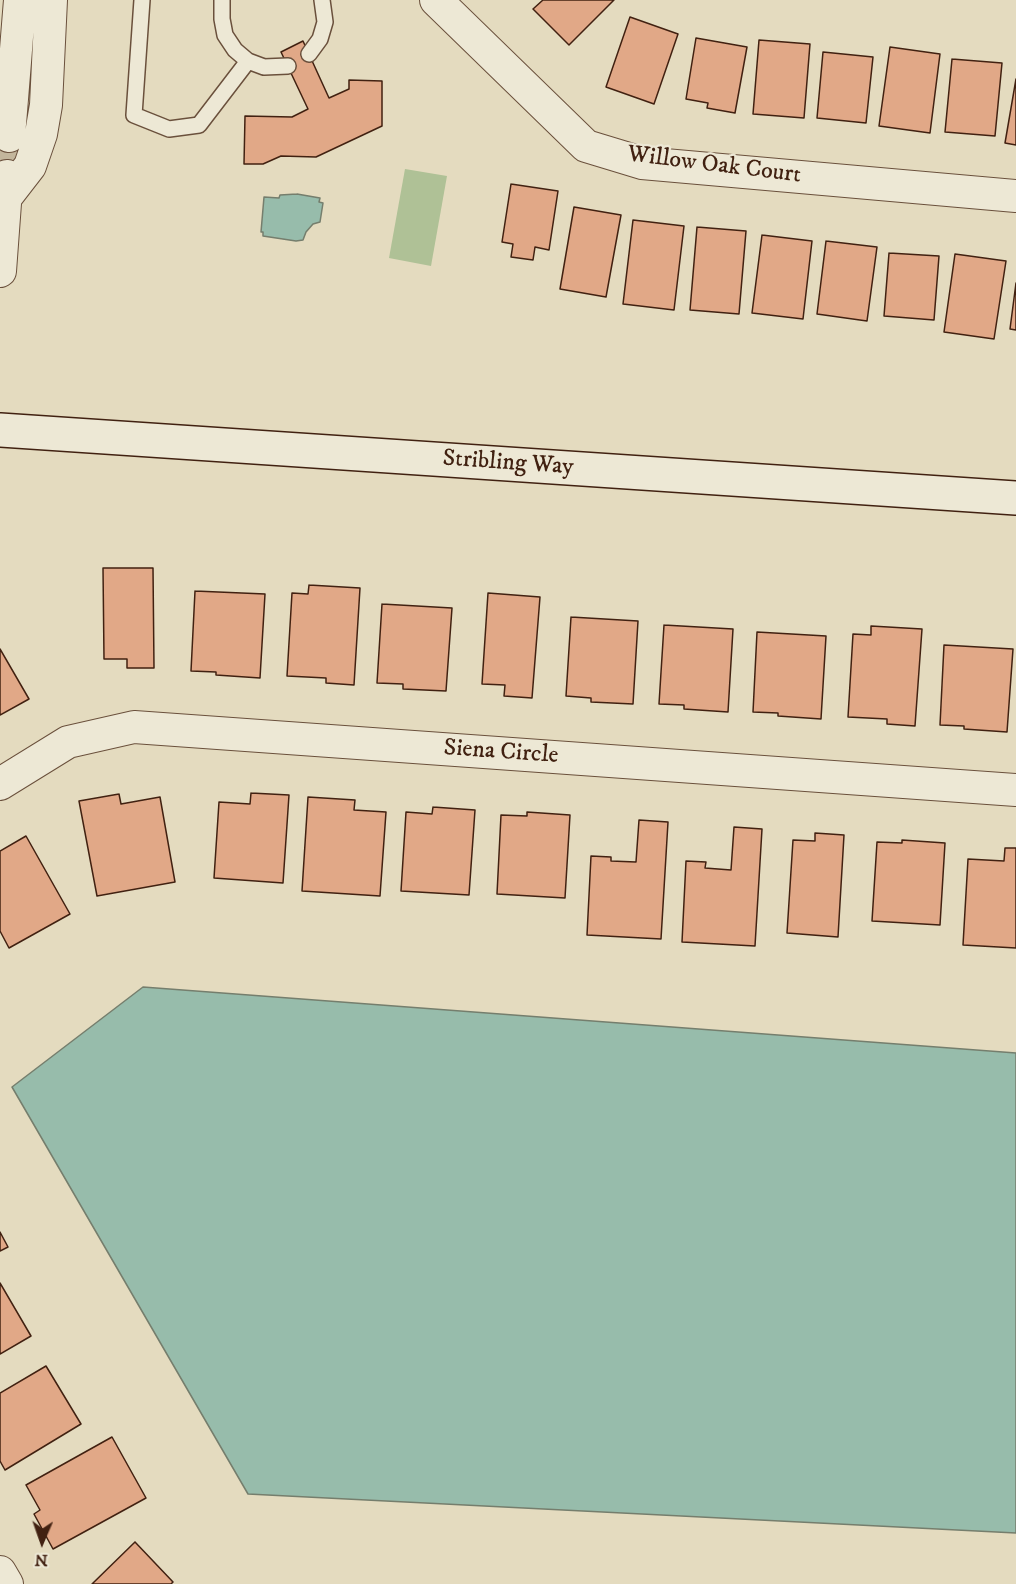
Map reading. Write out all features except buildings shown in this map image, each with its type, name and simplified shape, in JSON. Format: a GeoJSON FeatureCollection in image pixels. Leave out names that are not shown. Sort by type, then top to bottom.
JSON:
{"type":"FeatureCollection","features":[{"type":"Feature","properties":{"kind":"street"},"geometry":{"type":"LineString","coordinates":[[0,271],[8,150],[5,100],[20,0]]}},
{"type":"Feature","properties":{"kind":"street"},"geometry":{"type":"LineString","coordinates":[[6,198],[30,166],[41,134],[46,105],[51,0]]}},
{"type":"Feature","properties":{"kind":"street","name":"Willow Oak Court"},"geometry":{"type":"LineString","coordinates":[[436,0],[586,146],[642,163],[1016,196]]}},
{"type":"Feature","properties":{"kind":"street"},"geometry":{"type":"LineString","coordinates":[[5,100],[46,105]]}},
{"type":"Feature","properties":{"kind":"street","name":"Stribling Way"},"geometry":{"type":"LineString","coordinates":[[0,430],[1016,498]]}},
{"type":"Feature","properties":{"kind":"street","name":"Siena Circle"},"geometry":{"type":"LineString","coordinates":[[0,784],[68,742],[134,727],[1016,790]]}},
{"type":"Feature","properties":{"kind":"street"},"geometry":{"type":"LineString","coordinates":[[0,1572],[7,1584]]}},
{"type":"Feature","properties":{"kind":"lane"},"geometry":{"type":"LineString","coordinates":[[142,0],[134,115],[169,129],[199,125],[248,61]]}},
{"type":"Feature","properties":{"kind":"lane"},"geometry":{"type":"LineString","coordinates":[[222,0],[225,35],[235,50],[248,61],[264,67],[288,66]]}},
{"type":"Feature","properties":{"kind":"lane"},"geometry":{"type":"LineString","coordinates":[[309,54],[320,39],[325,22],[325,6],[322,0]]}},
{"type":"Feature","properties":{"kind":"shaded area"},"geometry":{"type":"Polygon","coordinates":[[[405,169],[447,176],[431,266],[389,258],[405,169]]]}},
{"type":"Feature","properties":{"kind":"shaded area"},"geometry":{"type":"Polygon","coordinates":[[[297,194],[320,198],[319,202],[323,203],[320,222],[313,224],[303,240],[263,236],[261,232],[264,197],[279,198],[280,195],[297,194]]]}},
{"type":"Feature","properties":{"kind":"shaded area"},"geometry":{"type":"Polygon","coordinates":[[[143,987],[1016,1053],[1016,1533],[248,1494],[12,1087],[143,987]]]}},
{"type":"Feature","properties":{"kind":"tunnel"},"geometry":{"type":"LineString","coordinates":[[7,164],[9,136]]}}]}
